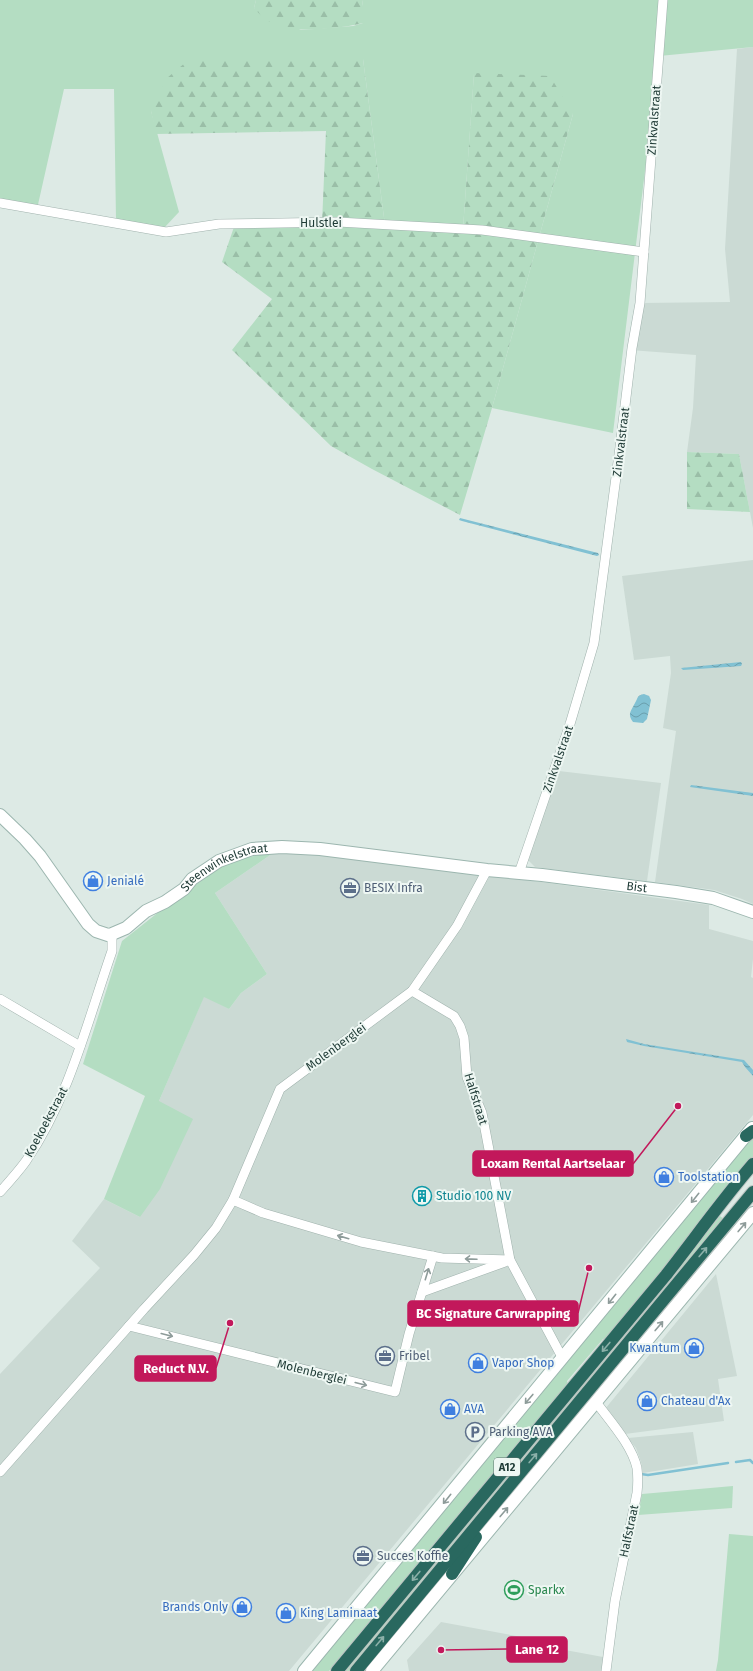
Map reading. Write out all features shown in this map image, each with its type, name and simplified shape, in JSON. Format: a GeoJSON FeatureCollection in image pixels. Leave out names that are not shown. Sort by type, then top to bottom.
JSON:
{"type":"FeatureCollection","features":[{"type":"Feature","properties":{"kind":"highway","name":"A12"},"geometry":{"type":"LineString","coordinates":[[337,1671],[676,1263],[699,1233],[714,1210],[753,1164]]}},
{"type":"Feature","properties":{"kind":"highway","name":"A12"},"geometry":{"type":"LineString","coordinates":[[356,1671],[753,1192]]}},
{"type":"Feature","properties":{"kind":"highway"},"geometry":{"type":"LineString","coordinates":[[452,1574],[481,1530],[490,1509]]}},
{"type":"Feature","properties":{"kind":"main road"},"geometry":{"type":"LineString","coordinates":[[0,815],[40,856],[88,924],[96,931],[108,935],[112,934]]}},
{"type":"Feature","properties":{"kind":"main road","name":"Steenwinkelstraat"},"geometry":{"type":"LineString","coordinates":[[112,934],[126,928],[146,911],[184,889],[192,879],[216,863],[252,849],[282,847],[320,849],[518,873]]}},
{"type":"Feature","properties":{"kind":"main road","name":"Bist"},"geometry":{"type":"LineString","coordinates":[[518,873],[707,896],[753,912]]}},
{"type":"Feature","properties":{"kind":"main road"},"geometry":{"type":"LineString","coordinates":[[304,1671],[751,1131]]}},
{"type":"Feature","properties":{"kind":"main road"},"geometry":{"type":"LineString","coordinates":[[372,1671],[753,1213]]}},
{"type":"Feature","properties":{"kind":"street","name":"Zinkvalstraat"},"geometry":{"type":"LineString","coordinates":[[518,873],[570,724],[594,643],[620,455],[632,348],[640,303],[664,0]]}},
{"type":"Feature","properties":{"kind":"street","name":"Hulstlei"},"geometry":{"type":"LineString","coordinates":[[0,203],[166,232],[218,224],[338,222],[482,230],[644,252]]}},
{"type":"Feature","properties":{"kind":"street"},"geometry":{"type":"LineString","coordinates":[[412,991],[457,926],[487,870]]}},
{"type":"Feature","properties":{"kind":"street","name":"Koekoekstraat"},"geometry":{"type":"LineString","coordinates":[[0,1192],[25,1162],[47,1125],[65,1088],[112,951],[112,934]]}},
{"type":"Feature","properties":{"kind":"street","name":"Molenberglei"},"geometry":{"type":"LineString","coordinates":[[0,1472],[194,1255],[216,1228],[233,1200],[280,1089],[412,991]]}},
{"type":"Feature","properties":{"kind":"street","name":"Halfstraat"},"geometry":{"type":"LineString","coordinates":[[412,991],[454,1016],[460,1026],[464,1038],[467,1077],[482,1113],[510,1260],[563,1359]]}},
{"type":"Feature","properties":{"kind":"street"},"geometry":{"type":"LineString","coordinates":[[0,999],[80,1046]]}},
{"type":"Feature","properties":{"kind":"street"},"geometry":{"type":"LineString","coordinates":[[233,1200],[263,1214],[361,1242],[442,1258],[510,1260]]}},
{"type":"Feature","properties":{"kind":"street","name":"Molenberglei"},"geometry":{"type":"LineString","coordinates":[[129,1326],[395,1392],[433,1256]]}},
{"type":"Feature","properties":{"kind":"street"},"geometry":{"type":"LineString","coordinates":[[422,1292],[510,1260]]}},
{"type":"Feature","properties":{"kind":"street","name":"Halfstraat"},"geometry":{"type":"LineString","coordinates":[[596,1402],[632,1454],[638,1478],[637,1493],[615,1601],[606,1671]]}},
{"type":"Feature","properties":{"kind":"shaded area"},"geometry":{"type":"Polygon","coordinates":[[[753,47],[753,528],[739,454],[687,452],[693,408],[696,355],[630,350],[640,303],[730,302],[725,249],[737,49],[753,47]]]}},
{"type":"Feature","properties":{"kind":"shaded area"},"geometry":{"type":"Polygon","coordinates":[[[753,560],[753,904],[714,890],[655,882],[676,731],[663,728],[671,673],[670,656],[634,660],[622,576],[753,560]]]}},
{"type":"Feature","properties":{"kind":"shaded area"},"geometry":{"type":"Polygon","coordinates":[[[559,771],[661,783],[647,881],[535,867],[527,859],[559,771]]]}},
{"type":"Feature","properties":{"kind":"shaded area"},"geometry":{"type":"Polygon","coordinates":[[[282,847],[487,870],[519,879],[709,905],[709,929],[753,941],[751,977],[753,978],[753,1115],[289,1671],[0,1671],[0,1374],[100,1268],[72,1241],[104,1199],[140,1217],[159,1101],[204,996],[229,1009],[241,993],[267,974],[215,893],[282,847]]]}},
{"type":"Feature","properties":{"kind":"shaded area"},"geometry":{"type":"Polygon","coordinates":[[[716,1274],[737,1376],[718,1379],[724,1421],[625,1434],[605,1409],[716,1274]]]}},
{"type":"Feature","properties":{"kind":"shaded area"},"geometry":{"type":"Polygon","coordinates":[[[693,1432],[698,1464],[643,1473],[636,1448],[628,1438],[693,1432]]]}},
{"type":"Feature","properties":{"kind":"shaded area"},"geometry":{"type":"Polygon","coordinates":[[[441,1622],[549,1642],[549,1647],[603,1657],[602,1671],[409,1671],[407,1660],[441,1622]]]}},
{"type":"Feature","properties":{"kind":"green space"},"geometry":{"type":"Polygon","coordinates":[[[0,0],[256,0],[254,8],[301,30],[353,26],[363,23],[362,0],[753,0],[753,47],[659,56],[613,433],[492,408],[573,114],[474,74],[463,229],[385,225],[363,59],[151,111],[179,212],[164,228],[116,220],[114,89],[64,89],[37,209],[0,203],[0,0]]]}},
{"type":"Feature","properties":{"kind":"green space"},"geometry":{"type":"Polygon","coordinates":[[[256,0],[362,0],[363,23],[345,27],[320,29],[286,28],[271,23],[259,14],[254,8],[256,0]]]}},
{"type":"Feature","properties":{"kind":"green space"},"geometry":{"type":"Polygon","coordinates":[[[192,57],[363,59],[385,225],[463,229],[474,73],[550,76],[573,114],[492,408],[460,515],[331,446],[232,350],[272,299],[222,262],[235,224],[322,223],[326,131],[156,134],[151,111],[167,78],[192,57]]]}},
{"type":"Feature","properties":{"kind":"green space"},"geometry":{"type":"Polygon","coordinates":[[[687,452],[739,454],[750,512],[687,509],[687,452]]]}},
{"type":"Feature","properties":{"kind":"green space"},"geometry":{"type":"Polygon","coordinates":[[[276,851],[215,893],[267,974],[241,993],[229,1009],[204,997],[159,1101],[193,1119],[160,1189],[140,1217],[104,1199],[145,1096],[83,1064],[122,941],[220,867],[241,859],[276,851]]]}},
{"type":"Feature","properties":{"kind":"green space"},"geometry":{"type":"Polygon","coordinates":[[[753,1137],[753,1157],[607,1338],[603,1339],[567,1381],[568,1385],[329,1671],[309,1671],[753,1137]]]}},
{"type":"Feature","properties":{"kind":"green space"},"geometry":{"type":"Polygon","coordinates":[[[720,1216],[725,1220],[350,1671],[343,1671],[720,1216]]]}},
{"type":"Feature","properties":{"kind":"green space"},"geometry":{"type":"Polygon","coordinates":[[[733,1486],[732,1508],[638,1515],[642,1494],[733,1486]]]}},
{"type":"Feature","properties":{"kind":"green space"},"geometry":{"type":"Polygon","coordinates":[[[729,1534],[753,1536],[753,1671],[716,1671],[729,1534]]]}},
{"type":"Feature","properties":{"kind":"water"},"geometry":{"type":"Polygon","coordinates":[[[460,518],[598,553],[599,555],[597,556],[462,521],[459,520],[460,518]]]}},
{"type":"Feature","properties":{"kind":"water"},"geometry":{"type":"Polygon","coordinates":[[[741,662],[741,666],[683,670],[681,668],[741,662]]]}},
{"type":"Feature","properties":{"kind":"water"},"geometry":{"type":"Polygon","coordinates":[[[644,694],[649,696],[651,700],[647,719],[643,723],[633,722],[630,717],[631,710],[638,697],[644,694]]]}},
{"type":"Feature","properties":{"kind":"water"},"geometry":{"type":"Polygon","coordinates":[[[691,785],[753,793],[753,796],[690,787],[691,785]]]}},
{"type":"Feature","properties":{"kind":"water"},"geometry":{"type":"Polygon","coordinates":[[[626,1039],[644,1044],[744,1060],[753,1070],[753,1076],[742,1062],[644,1046],[627,1042],[626,1039]]]}},
{"type":"Feature","properties":{"kind":"waterway"},"geometry":{"type":"LineString","coordinates":[[736,1462],[750,1460],[753,1463]]}},
{"type":"Feature","properties":{"kind":"waterway"},"geometry":{"type":"LineString","coordinates":[[641,1474],[648,1475],[728,1463]]}},
{"type":"Feature","properties":{"kind":"place","name":"Jenialé"},"geometry":{"type":"Point","coordinates":[93,881]}},
{"type":"Feature","properties":{"kind":"place","name":"BESIX Infra"},"geometry":{"type":"Point","coordinates":[350,888]}},
{"type":"Feature","properties":{"kind":"place","name":"Loxam Rental Aartselaar"},"geometry":{"type":"Point","coordinates":[678,1106]}},
{"type":"Feature","properties":{"kind":"place","name":"Toolstation"},"geometry":{"type":"Point","coordinates":[664,1177]}},
{"type":"Feature","properties":{"kind":"place","name":"Studio 100 NV"},"geometry":{"type":"Point","coordinates":[422,1196]}},
{"type":"Feature","properties":{"kind":"place","name":"BC Signature Carwrapping"},"geometry":{"type":"Point","coordinates":[589,1268]}},
{"type":"Feature","properties":{"kind":"place","name":"Reduct N.V."},"geometry":{"type":"Point","coordinates":[230,1323]}},
{"type":"Feature","properties":{"kind":"place","name":"Kwantum"},"geometry":{"type":"Point","coordinates":[694,1348]}},
{"type":"Feature","properties":{"kind":"place","name":"Fribel"},"geometry":{"type":"Point","coordinates":[385,1356]}},
{"type":"Feature","properties":{"kind":"place","name":"Vapor Shop"},"geometry":{"type":"Point","coordinates":[478,1363]}},
{"type":"Feature","properties":{"kind":"place","name":"Chateau d'Ax"},"geometry":{"type":"Point","coordinates":[647,1401]}},
{"type":"Feature","properties":{"kind":"place","name":"AVA"},"geometry":{"type":"Point","coordinates":[450,1409]}},
{"type":"Feature","properties":{"kind":"place","name":"Parking AVA"},"geometry":{"type":"Point","coordinates":[475,1432]}},
{"type":"Feature","properties":{"kind":"place","name":"Succes Koffie"},"geometry":{"type":"Point","coordinates":[363,1556]}},
{"type":"Feature","properties":{"kind":"place","name":"Sparkx"},"geometry":{"type":"Point","coordinates":[514,1590]}},
{"type":"Feature","properties":{"kind":"place","name":"Brands Only"},"geometry":{"type":"Point","coordinates":[242,1607]}},
{"type":"Feature","properties":{"kind":"place","name":"King Laminaat"},"geometry":{"type":"Point","coordinates":[286,1613]}},
{"type":"Feature","properties":{"kind":"place","name":"Lane 12"},"geometry":{"type":"Point","coordinates":[441,1650]}}]}
